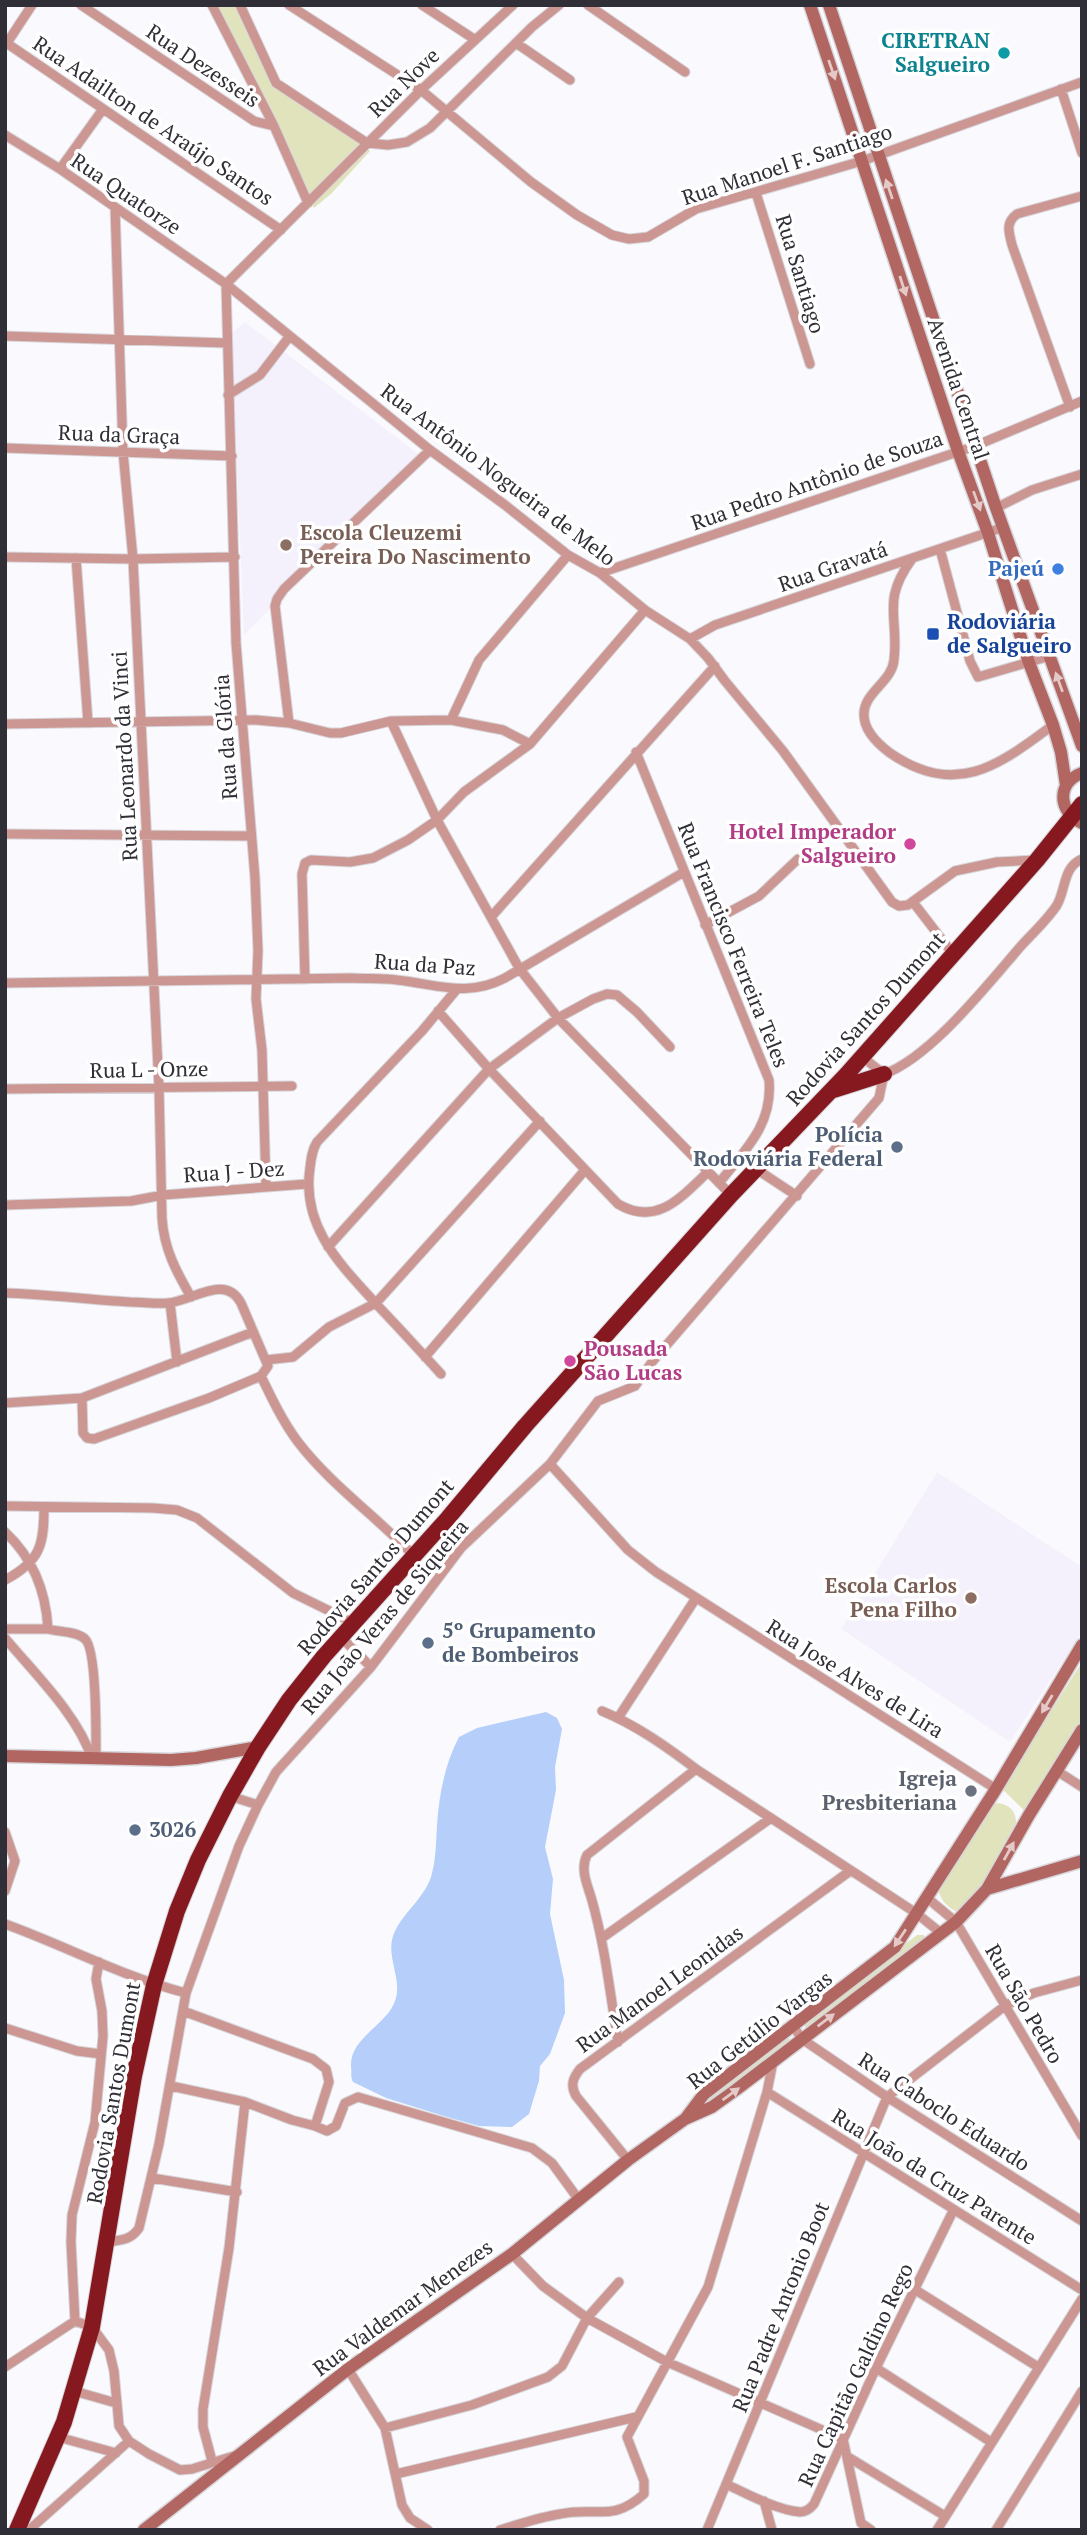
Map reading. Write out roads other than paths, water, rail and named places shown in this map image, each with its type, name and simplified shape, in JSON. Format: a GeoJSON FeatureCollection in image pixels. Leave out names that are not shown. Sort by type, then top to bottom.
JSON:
{"type":"FeatureCollection","features":[{"type":"Feature","properties":{"kind":"highway","name":"Rodovia Santos Dumont"},"geometry":{"type":"LineString","coordinates":[[17,2530],[58,2437],[92,2327],[134,2076],[154,1985],[187,1888],[230,1796],[258,1747],[289,1700],[341,1637],[414,1556],[725,1189],[756,1169],[831,1090],[1076,820],[1082,804]]}},
{"type":"Feature","properties":{"kind":"highway"},"geometry":{"type":"LineString","coordinates":[[831,1090],[884,1074]]}},
{"type":"Feature","properties":{"kind":"main road","name":"Avenida Central"},"geometry":{"type":"LineString","coordinates":[[810,5],[958,451],[988,533],[1028,660],[1053,726],[1061,752],[1066,785],[1063,804],[1076,820]]}},
{"type":"Feature","properties":{"kind":"main road","name":"Avenida Central"},"geometry":{"type":"LineString","coordinates":[[829,5],[996,508],[1082,746]]}},
{"type":"Feature","properties":{"kind":"main road"},"geometry":{"type":"LineString","coordinates":[[1066,785],[1071,779],[1082,774]]}},
{"type":"Feature","properties":{"kind":"main road","name":"Rua Getúlio Vargas"},"geometry":{"type":"LineString","coordinates":[[685,2119],[704,2094],[895,1947],[996,1790],[1082,1646]]}},
{"type":"Feature","properties":{"kind":"main road","name":"Rua Getúlio Vargas"},"geometry":{"type":"LineString","coordinates":[[685,2119],[712,2107],[956,1922],[987,1889],[1082,1730]]}},
{"type":"Feature","properties":{"kind":"main road"},"geometry":{"type":"LineString","coordinates":[[5,1756],[196,1758],[258,1747]]}},
{"type":"Feature","properties":{"kind":"main road"},"geometry":{"type":"LineString","coordinates":[[987,1889],[1082,1861]]}},
{"type":"Feature","properties":{"kind":"main road","name":"Rua Valdemar Menezes"},"geometry":{"type":"LineString","coordinates":[[144,2530],[348,2369],[512,2254],[628,2160],[685,2119]]}},
{"type":"Feature","properties":{"kind":"street"},"geometry":{"type":"LineString","coordinates":[[6,43],[32,5]]}},
{"type":"Feature","properties":{"kind":"street","name":"Rua Dezesseis"},"geometry":{"type":"LineString","coordinates":[[81,5],[254,121],[274,126]]}},
{"type":"Feature","properties":{"kind":"street"},"geometry":{"type":"LineString","coordinates":[[212,5],[274,126],[308,203]]}},
{"type":"Feature","properties":{"kind":"street"},"geometry":{"type":"LineString","coordinates":[[240,5],[276,83],[367,143],[388,145],[407,142],[430,128],[532,27],[559,5]]}},
{"type":"Feature","properties":{"kind":"street","name":"Rua Manoel F. Santiago"},"geometry":{"type":"LineString","coordinates":[[289,5],[421,90],[531,182],[577,215],[612,235],[629,239],[648,237],[696,209],[862,161],[1082,82]]}},
{"type":"Feature","properties":{"kind":"street"},"geometry":{"type":"LineString","coordinates":[[422,5],[474,39]]}},
{"type":"Feature","properties":{"kind":"street","name":"Rua Nove"},"geometry":{"type":"LineString","coordinates":[[226,284],[421,90],[513,5]]}},
{"type":"Feature","properties":{"kind":"street"},"geometry":{"type":"LineString","coordinates":[[588,5],[685,72]]}},
{"type":"Feature","properties":{"kind":"street","name":"Rua Adailton de Araújo Santos"},"geometry":{"type":"LineString","coordinates":[[6,43],[281,230]]}},
{"type":"Feature","properties":{"kind":"street"},"geometry":{"type":"LineString","coordinates":[[516,43],[570,80]]}},
{"type":"Feature","properties":{"kind":"street"},"geometry":{"type":"LineString","coordinates":[[1061,89],[1082,153]]}},
{"type":"Feature","properties":{"kind":"street"},"geometry":{"type":"LineString","coordinates":[[60,169],[103,109]]}},
{"type":"Feature","properties":{"kind":"street","name":"Rua Quatorze"},"geometry":{"type":"LineString","coordinates":[[5,135],[60,169],[226,284]]}},
{"type":"Feature","properties":{"kind":"street","name":"Rua Santiago"},"geometry":{"type":"LineString","coordinates":[[756,193],[810,364]]}},
{"type":"Feature","properties":{"kind":"street"},"geometry":{"type":"LineString","coordinates":[[1070,407],[1008,227],[1010,219],[1017,214],[1082,196]]}},
{"type":"Feature","properties":{"kind":"street","name":"Rua Leonardo da Vinci"},"geometry":{"type":"LineString","coordinates":[[116,207],[123,452],[133,559],[159,1088],[163,1237],[172,1264],[191,1297]]}},
{"type":"Feature","properties":{"kind":"street","name":"Rua Antônio Nogueira de Melo"},"geometry":{"type":"LineString","coordinates":[[226,284],[430,450],[568,555],[600,573],[645,610],[690,639],[783,751],[892,902],[904,906],[913,902]]}},
{"type":"Feature","properties":{"kind":"street","name":"Rua da Glória"},"geometry":{"type":"LineString","coordinates":[[226,284],[236,643],[255,878],[258,980],[256,999],[261,1041],[266,1186]]}},
{"type":"Feature","properties":{"kind":"street"},"geometry":{"type":"LineString","coordinates":[[5,336],[227,343]]}},
{"type":"Feature","properties":{"kind":"street"},"geometry":{"type":"LineString","coordinates":[[228,395],[260,375],[289,337]]}},
{"type":"Feature","properties":{"kind":"street","name":"Rua Pedro Antônio de Souza"},"geometry":{"type":"LineString","coordinates":[[600,573],[975,446],[1082,401]]}},
{"type":"Feature","properties":{"kind":"street","name":"Rua da Graça"},"geometry":{"type":"LineString","coordinates":[[5,448],[232,456]]}},
{"type":"Feature","properties":{"kind":"street"},"geometry":{"type":"LineString","coordinates":[[289,723],[279,646],[277,599],[284,589],[430,450]]}},
{"type":"Feature","properties":{"kind":"street"},"geometry":{"type":"LineString","coordinates":[[996,508],[1032,490],[1082,474]]}},
{"type":"Feature","properties":{"kind":"street","name":"Rua Gravatá"},"geometry":{"type":"LineString","coordinates":[[690,639],[715,625],[1004,527]]}},
{"type":"Feature","properties":{"kind":"street"},"geometry":{"type":"LineString","coordinates":[[940,549],[970,661],[978,677],[1028,660],[1050,656]]}},
{"type":"Feature","properties":{"kind":"street"},"geometry":{"type":"LineString","coordinates":[[451,720],[479,660],[568,555]]}},
{"type":"Feature","properties":{"kind":"street"},"geometry":{"type":"LineString","coordinates":[[5,557],[235,557]]}},
{"type":"Feature","properties":{"kind":"street"},"geometry":{"type":"LineString","coordinates":[[76,558],[88,723]]}},
{"type":"Feature","properties":{"kind":"street"},"geometry":{"type":"LineString","coordinates":[[912,559],[901,574],[892,601],[895,653],[893,667],[888,678],[866,704],[864,715],[872,736],[902,761],[920,768],[939,773],[972,774],[986,770],[1053,726]]}},
{"type":"Feature","properties":{"kind":"street"},"geometry":{"type":"LineString","coordinates":[[305,979],[302,874],[305,863],[311,860],[350,862],[373,858],[408,840],[437,820],[464,792],[530,744],[645,610]]}},
{"type":"Feature","properties":{"kind":"street"},"geometry":{"type":"LineString","coordinates":[[492,916],[715,666]]}},
{"type":"Feature","properties":{"kind":"street"},"geometry":{"type":"LineString","coordinates":[[5,724],[243,721],[289,723],[341,733],[391,721],[451,720],[503,730],[530,744]]}},
{"type":"Feature","properties":{"kind":"street"},"geometry":{"type":"LineString","coordinates":[[391,721],[437,820],[519,968],[558,1018],[725,1189]]}},
{"type":"Feature","properties":{"kind":"street","name":"Rua Francisco Ferreira Teles"},"geometry":{"type":"LineString","coordinates":[[636,752],[766,1069],[770,1106],[763,1124],[725,1189]]}},
{"type":"Feature","properties":{"kind":"street"},"geometry":{"type":"LineString","coordinates":[[5,834],[251,836]]}},
{"type":"Feature","properties":{"kind":"street"},"geometry":{"type":"LineString","coordinates":[[705,925],[759,896],[798,859]]}},
{"type":"Feature","properties":{"kind":"street"},"geometry":{"type":"LineString","coordinates":[[861,1056],[884,1074],[900,1069],[928,1048],[1057,904],[1065,877],[1074,862],[1082,859]]}},
{"type":"Feature","properties":{"kind":"street"},"geometry":{"type":"LineString","coordinates":[[953,954],[913,902],[955,871],[997,862],[1037,860]]}},
{"type":"Feature","properties":{"kind":"street","name":"Rua da Paz"},"geometry":{"type":"LineString","coordinates":[[5,983],[305,979],[397,980],[457,989],[489,986],[684,872]]}},
{"type":"Feature","properties":{"kind":"street"},"geometry":{"type":"LineString","coordinates":[[441,1374],[353,1281],[328,1247],[316,1226],[307,1184],[317,1142],[393,1063],[457,989]]}},
{"type":"Feature","properties":{"kind":"street"},"geometry":{"type":"LineString","coordinates":[[328,1247],[489,1069],[558,1018],[593,999],[607,994],[617,995],[638,1012],[670,1047]]}},
{"type":"Feature","properties":{"kind":"street"},"geometry":{"type":"LineString","coordinates":[[438,1011],[489,1069],[618,1204],[634,1212],[667,1208],[708,1172]]}},
{"type":"Feature","properties":{"kind":"street","name":"Rua João Veras de Siqueira"},"geometry":{"type":"LineString","coordinates":[[108,2242],[127,2240],[135,2234],[152,2178],[186,1993],[239,1846],[276,1772],[372,1667],[461,1548],[550,1464],[598,1401],[635,1386],[667,1344],[879,1098],[884,1074]]}},
{"type":"Feature","properties":{"kind":"street","name":"Rua L - Onze"},"geometry":{"type":"LineString","coordinates":[[5,1089],[292,1086]]}},
{"type":"Feature","properties":{"kind":"street"},"geometry":{"type":"LineString","coordinates":[[266,1360],[293,1357],[329,1327],[376,1303],[540,1121]]}},
{"type":"Feature","properties":{"kind":"street"},"geometry":{"type":"LineString","coordinates":[[756,1169],[797,1196]]}},
{"type":"Feature","properties":{"kind":"street"},"geometry":{"type":"LineString","coordinates":[[425,1357],[585,1170]]}},
{"type":"Feature","properties":{"kind":"street","name":"Rua J - Dez"},"geometry":{"type":"LineString","coordinates":[[5,1205],[131,1201],[163,1195],[307,1184]]}},
{"type":"Feature","properties":{"kind":"street"},"geometry":{"type":"LineString","coordinates":[[5,1293],[170,1303],[220,1289],[233,1291],[242,1303],[268,1368],[262,1375],[170,1413],[94,1439],[87,1438],[83,1433],[82,1398]]}},
{"type":"Feature","properties":{"kind":"street"},"geometry":{"type":"LineString","coordinates":[[170,1303],[177,1363]]}},
{"type":"Feature","properties":{"kind":"street"},"geometry":{"type":"LineString","coordinates":[[5,1403],[82,1398],[253,1332]]}},
{"type":"Feature","properties":{"kind":"street"},"geometry":{"type":"LineString","coordinates":[[262,1375],[281,1417],[312,1459],[390,1530],[414,1556]]}},
{"type":"Feature","properties":{"kind":"street","name":"Rua Jose Alves de Lira"},"geometry":{"type":"LineString","coordinates":[[550,1464],[628,1549],[656,1572],[996,1790]]}},
{"type":"Feature","properties":{"kind":"street"},"geometry":{"type":"LineString","coordinates":[[5,1506],[153,1508],[190,1514],[293,1592],[354,1623]]}},
{"type":"Feature","properties":{"kind":"street"},"geometry":{"type":"LineString","coordinates":[[5,1580],[30,1562],[43,1543],[44,1507]]}},
{"type":"Feature","properties":{"kind":"street"},"geometry":{"type":"LineString","coordinates":[[5,1532],[30,1562],[42,1589],[48,1629]]}},
{"type":"Feature","properties":{"kind":"street"},"geometry":{"type":"LineString","coordinates":[[618,1718],[696,1598]]}},
{"type":"Feature","properties":{"kind":"street"},"geometry":{"type":"LineString","coordinates":[[5,1629],[48,1629],[82,1637],[88,1644],[94,1685],[94,1759]]}},
{"type":"Feature","properties":{"kind":"street"},"geometry":{"type":"LineString","coordinates":[[341,1637],[372,1667]]}},
{"type":"Feature","properties":{"kind":"street"},"geometry":{"type":"LineString","coordinates":[[5,1638],[67,1713],[94,1759]]}},
{"type":"Feature","properties":{"kind":"street"},"geometry":{"type":"LineString","coordinates":[[602,1711],[662,1745],[916,1913],[941,1933]]}},
{"type":"Feature","properties":{"kind":"street"},"geometry":{"type":"LineString","coordinates":[[618,2042],[602,1938],[584,1876],[584,1860],[696,1769]]}},
{"type":"Feature","properties":{"kind":"street"},"geometry":{"type":"LineString","coordinates":[[1057,1771],[1082,1787]]}},
{"type":"Feature","properties":{"kind":"street"},"geometry":{"type":"LineString","coordinates":[[230,1796],[258,1805]]}},
{"type":"Feature","properties":{"kind":"street"},"geometry":{"type":"LineString","coordinates":[[602,1938],[771,1818]]}},
{"type":"Feature","properties":{"kind":"street"},"geometry":{"type":"LineString","coordinates":[[5,1832],[15,1861],[5,1891]]}},
{"type":"Feature","properties":{"kind":"street","name":"Rua Manoel Leonidas"},"geometry":{"type":"LineString","coordinates":[[628,2160],[585,2110],[574,2091],[572,2084],[580,2069],[850,1871]]}},
{"type":"Feature","properties":{"kind":"street","name":"Rua São Pedro"},"geometry":{"type":"LineString","coordinates":[[926,1897],[956,1922],[1082,2136]]}},
{"type":"Feature","properties":{"kind":"street"},"geometry":{"type":"LineString","coordinates":[[5,1924],[70,1948],[154,1985],[186,1993]]}},
{"type":"Feature","properties":{"kind":"street"},"geometry":{"type":"LineString","coordinates":[[75,2320],[72,2215],[96,2122],[103,2023],[96,1979],[99,1962]]}},
{"type":"Feature","properties":{"kind":"street"},"geometry":{"type":"LineString","coordinates":[[887,2098],[1006,2005],[1034,1993],[1082,1980]]}},
{"type":"Feature","properties":{"kind":"street"},"geometry":{"type":"LineString","coordinates":[[183,2011],[313,2059],[324,2066],[329,2082],[315,2126]]}},
{"type":"Feature","properties":{"kind":"street","name":"Rua Caboclo Eduardo"},"geometry":{"type":"LineString","coordinates":[[793,2026],[802,2039],[887,2098],[1082,2221]]}},
{"type":"Feature","properties":{"kind":"street"},"geometry":{"type":"LineString","coordinates":[[5,2028],[77,2051],[101,2054]]}},
{"type":"Feature","properties":{"kind":"street"},"geometry":{"type":"LineString","coordinates":[[500,2530],[559,2514],[623,2510],[644,2494],[644,2481],[627,2437],[708,2287],[767,2092],[773,2062]]}},
{"type":"Feature","properties":{"kind":"street"},"geometry":{"type":"LineString","coordinates":[[171,2086],[245,2102],[327,2131],[336,2126],[345,2103],[358,2097],[532,2148],[552,2163],[579,2200]]}},
{"type":"Feature","properties":{"kind":"street","name":"Rua João da Cruz Parente"},"geometry":{"type":"LineString","coordinates":[[767,2092],[1082,2290]]}},
{"type":"Feature","properties":{"kind":"street","name":"Rua Padre Antonio Boot"},"geometry":{"type":"LineString","coordinates":[[707,2530],[887,2098]]}},
{"type":"Feature","properties":{"kind":"street"},"geometry":{"type":"LineString","coordinates":[[212,2461],[203,2427],[203,2409],[237,2192],[245,2102]]}},
{"type":"Feature","properties":{"kind":"street"},"geometry":{"type":"LineString","coordinates":[[152,2178],[237,2192]]}},
{"type":"Feature","properties":{"kind":"street","name":"Rua Capitão Galdino Rego"},"geometry":{"type":"LineString","coordinates":[[726,2484],[764,2501],[800,2512],[810,2509],[953,2211]]}},
{"type":"Feature","properties":{"kind":"street"},"geometry":{"type":"LineString","coordinates":[[512,2254],[543,2286],[587,2318],[667,2362],[843,2439],[861,2526],[871,2530]]}},
{"type":"Feature","properties":{"kind":"street"},"geometry":{"type":"LineString","coordinates":[[385,2428],[472,2405],[548,2377],[562,2366],[587,2318],[618,2282]]}},
{"type":"Feature","properties":{"kind":"street"},"geometry":{"type":"LineString","coordinates":[[914,2289],[1038,2367]]}},
{"type":"Feature","properties":{"kind":"street"},"geometry":{"type":"LineString","coordinates":[[937,2530],[1082,2299]]}},
{"type":"Feature","properties":{"kind":"street"},"geometry":{"type":"LineString","coordinates":[[75,2320],[99,2333],[109,2350],[114,2371],[119,2426],[129,2441],[180,2469],[192,2469],[238,2455]]}},
{"type":"Feature","properties":{"kind":"street"},"geometry":{"type":"LineString","coordinates":[[5,2367],[75,2320]]}},
{"type":"Feature","properties":{"kind":"street"},"geometry":{"type":"LineString","coordinates":[[876,2368],[991,2442]]}},
{"type":"Feature","properties":{"kind":"street"},"geometry":{"type":"LineString","coordinates":[[348,2369],[385,2428],[398,2493],[406,2514],[428,2530]]}},
{"type":"Feature","properties":{"kind":"street"},"geometry":{"type":"LineString","coordinates":[[74,2391],[116,2403]]}},
{"type":"Feature","properties":{"kind":"street"},"geometry":{"type":"LineString","coordinates":[[996,2530],[1082,2391]]}},
{"type":"Feature","properties":{"kind":"street"},"geometry":{"type":"LineString","coordinates":[[396,2474],[636,2417]]}},
{"type":"Feature","properties":{"kind":"street"},"geometry":{"type":"LineString","coordinates":[[58,2437],[116,2454]]}},
{"type":"Feature","properties":{"kind":"street"},"geometry":{"type":"LineString","coordinates":[[29,2530],[129,2441]]}},
{"type":"Feature","properties":{"kind":"street"},"geometry":{"type":"LineString","coordinates":[[848,2457],[945,2516]]}},
{"type":"Feature","properties":{"kind":"street"},"geometry":{"type":"LineString","coordinates":[[764,2501],[772,2530]]}},
{"type":"Feature","properties":{"kind":"water"},"geometry":{"type":"Polygon","coordinates":[[[546,1712],[557,1718],[562,1729],[555,1767],[556,1790],[545,1847],[553,1879],[550,1914],[564,1980],[565,2013],[550,2054],[540,2066],[539,2081],[529,2114],[512,2127],[479,2126],[386,2098],[353,2082],[352,2057],[356,2047],[386,2016],[396,1998],[392,1940],[399,1924],[422,1894],[431,1877],[441,1791],[446,1768],[459,1737],[477,1728],[546,1712]]]}},
{"type":"Feature","properties":{"kind":"place","name":"CIRETRAN Salgueiro"},"geometry":{"type":"Point","coordinates":[1004,53]}},
{"type":"Feature","properties":{"kind":"place","name":"Escola Cleuzemi Pereira Do Nascimento"},"geometry":{"type":"Point","coordinates":[286,545]}},
{"type":"Feature","properties":{"kind":"place","name":"Pajeú"},"geometry":{"type":"Point","coordinates":[1058,569]}},
{"type":"Feature","properties":{"kind":"place","name":"Rodoviária de Salgueiro"},"geometry":{"type":"Point","coordinates":[933,634]}},
{"type":"Feature","properties":{"kind":"place","name":"Hotel Imperador Salgueiro"},"geometry":{"type":"Point","coordinates":[910,844]}},
{"type":"Feature","properties":{"kind":"place","name":"Polícia Rodoviária Federal"},"geometry":{"type":"Point","coordinates":[897,1147]}},
{"type":"Feature","properties":{"kind":"place","name":"Pousada São Lucas"},"geometry":{"type":"Point","coordinates":[570,1361]}},
{"type":"Feature","properties":{"kind":"place","name":"Escola Carlos Pena Filho"},"geometry":{"type":"Point","coordinates":[971,1598]}},
{"type":"Feature","properties":{"kind":"place","name":"5º Grupamento de Bombeiros"},"geometry":{"type":"Point","coordinates":[428,1643]}},
{"type":"Feature","properties":{"kind":"place","name":"Igreja Presbiteriana"},"geometry":{"type":"Point","coordinates":[971,1791]}},
{"type":"Feature","properties":{"kind":"place","name":"3026"},"geometry":{"type":"Point","coordinates":[135,1830]}}]}
